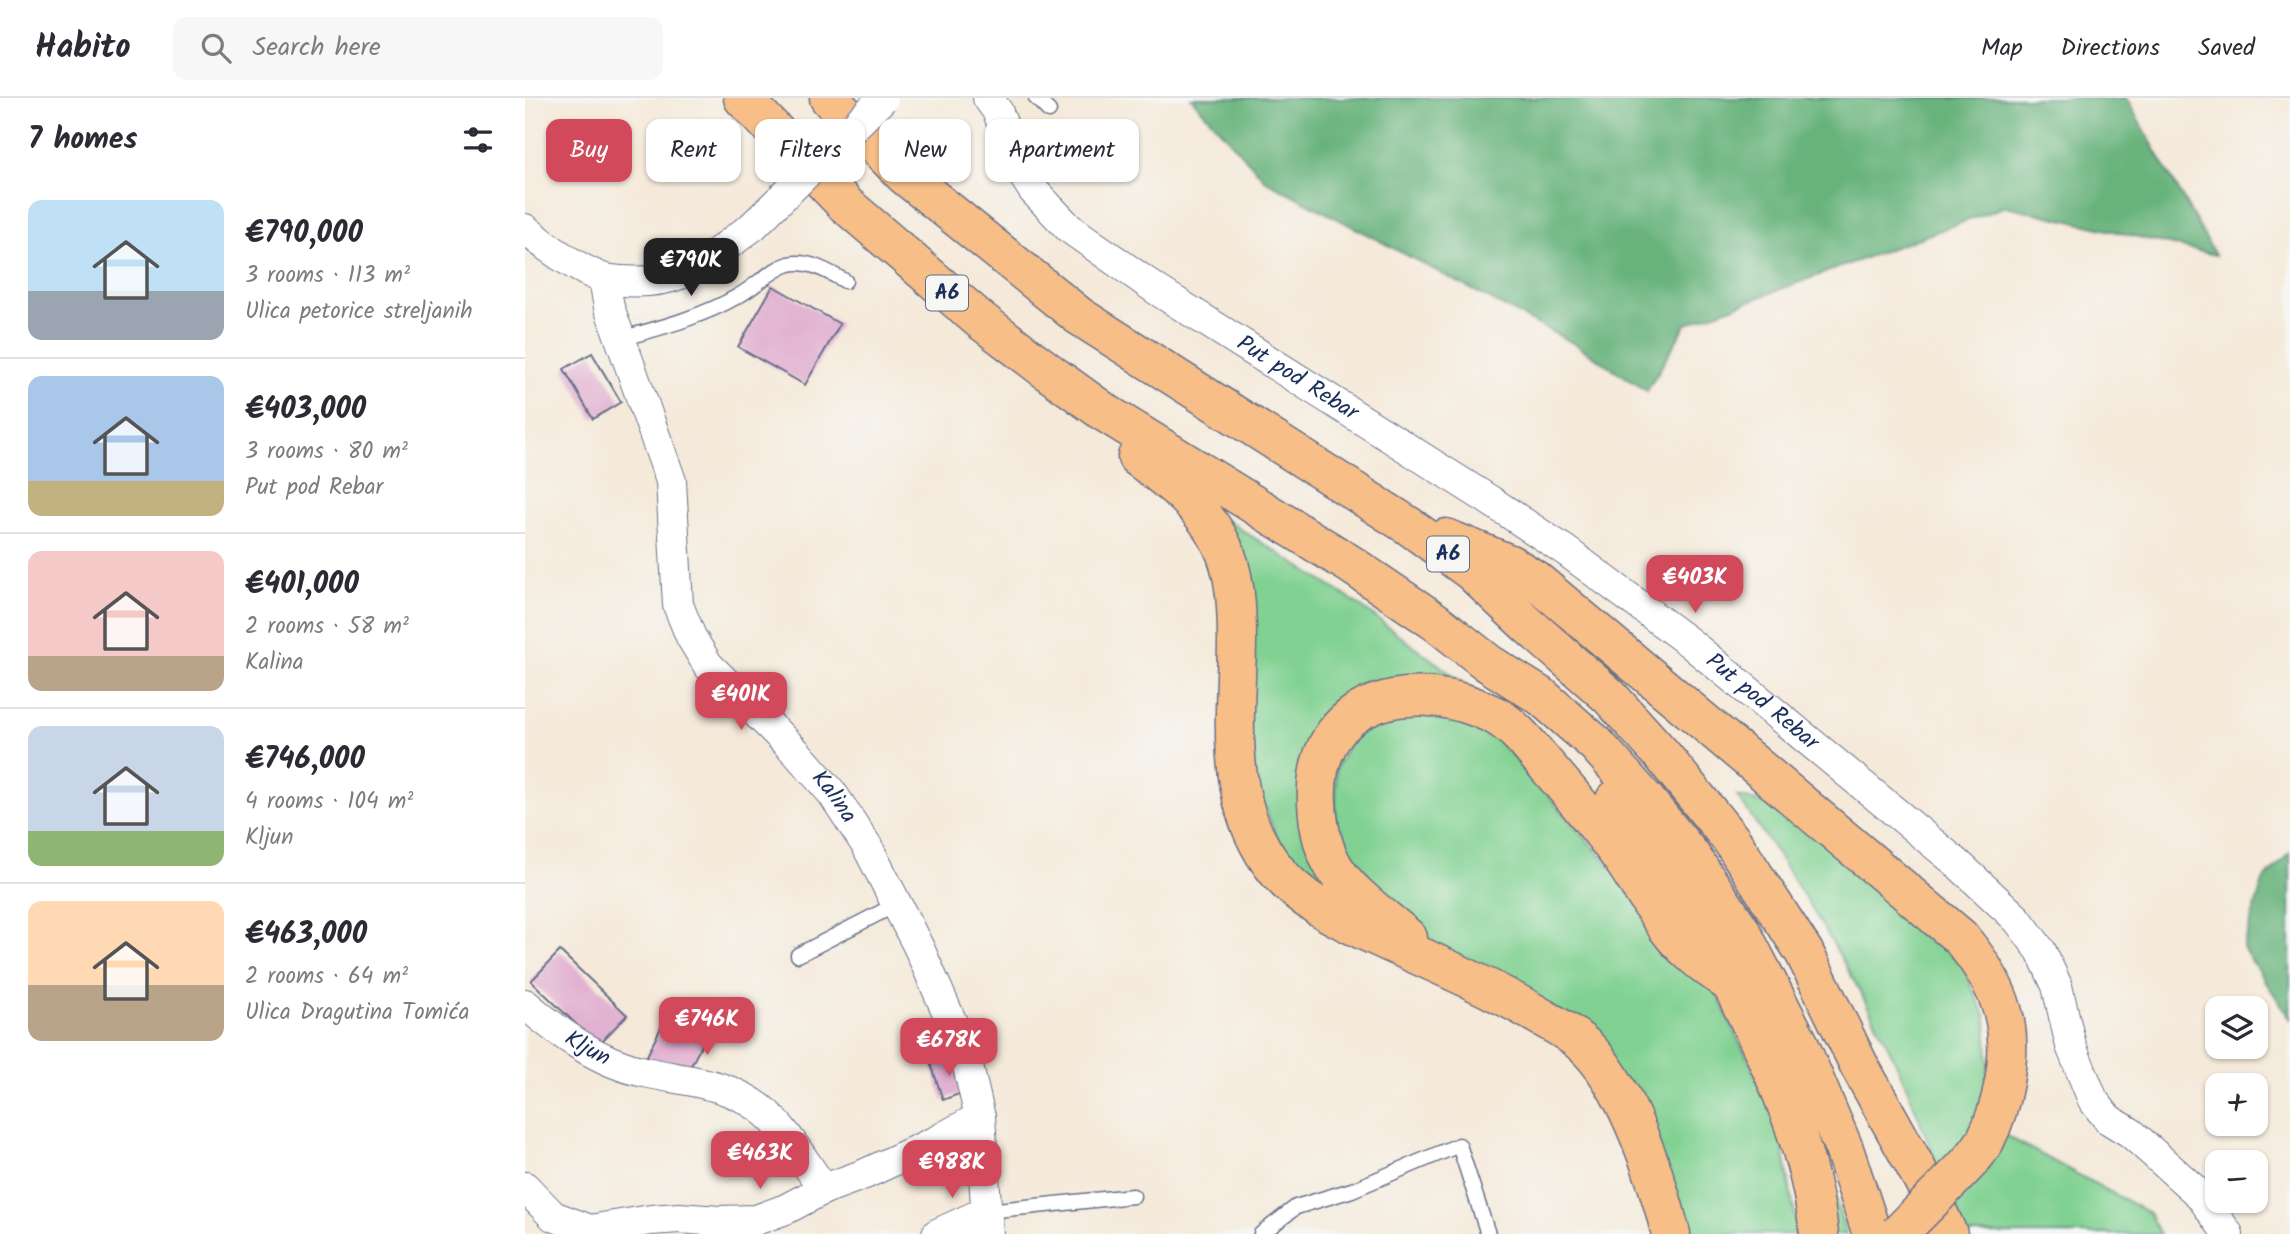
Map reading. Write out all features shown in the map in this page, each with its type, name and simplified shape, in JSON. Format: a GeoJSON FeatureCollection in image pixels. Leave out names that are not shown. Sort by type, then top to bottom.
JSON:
{"type":"FeatureCollection","features":[{"type":"Feature","properties":{"kind":"highway","name":"A6"},"geometry":{"type":"LineString","coordinates":[[743,98],[845,204],[979,319],[1054,376],[1104,412],[1350,564],[1436,622],[1488,663]]}},
{"type":"Feature","properties":{"kind":"highway","name":"A6"},"geometry":{"type":"LineString","coordinates":[[829,98],[904,175],[1079,316],[1409,526],[1472,572],[1609,696],[1663,756],[1732,841],[1804,952],[1859,1065]]}},
{"type":"Feature","properties":{"kind":"highway"},"geometry":{"type":"LineString","coordinates":[[1054,376],[1067,396],[1099,429],[1177,487],[1193,504],[1222,545],[1232,578],[1237,620],[1236,766],[1239,790],[1256,842],[1288,884],[1318,908],[1519,1003],[1589,1050],[1611,1080],[1622,1101],[1658,1191],[1671,1234]]}},
{"type":"Feature","properties":{"kind":"highway"},"geometry":{"type":"LineString","coordinates":[[1409,526],[1483,551],[1534,579],[1960,937],[1979,960],[2005,1020],[2006,1062],[1992,1124],[1972,1160],[1898,1234]]}},
{"type":"Feature","properties":{"kind":"highway"},"geometry":{"type":"LineString","coordinates":[[1488,663],[1584,762],[1623,810],[1662,865],[1714,948],[1777,1078],[1799,1140],[1819,1234]]}},
{"type":"Feature","properties":{"kind":"highway"},"geometry":{"type":"LineString","coordinates":[[1488,663],[1542,697],[1596,744],[1691,856],[1740,929],[1799,1043],[1844,1149],[1872,1234]]}},
{"type":"Feature","properties":{"kind":"highway"},"geometry":{"type":"LineString","coordinates":[[1442,966],[1346,884],[1334,868],[1322,835],[1316,790],[1324,753],[1334,733],[1351,716],[1387,699],[1414,695],[1461,702],[1500,718],[1515,729],[1581,806],[1670,931],[1684,947],[1733,986]]}},
{"type":"Feature","properties":{"kind":"highway"},"geometry":{"type":"LineString","coordinates":[[1859,1065],[1881,1119],[1919,1234]]}},
{"type":"Feature","properties":{"kind":"highway"},"geometry":{"type":"LineString","coordinates":[[1859,1065],[1924,1182],[1948,1234]]}},
{"type":"Feature","properties":{"kind":"street"},"geometry":{"type":"LineString","coordinates":[[525,229],[578,269],[604,279],[632,284],[662,281],[682,274],[701,265],[753,226],[884,98]]}},
{"type":"Feature","properties":{"kind":"street","name":"Put pod Rebar"},"geometry":{"type":"LineString","coordinates":[[988,98],[998,113],[1017,165],[1033,190],[1069,228],[1157,290],[1566,551],[1690,643],[1957,863],[2017,919],[2041,951],[2057,986],[2071,1045],[2092,1100],[2108,1119],[2131,1133],[2200,1195],[2228,1234]]}},
{"type":"Feature","properties":{"kind":"street","name":"Kalina"},"geometry":{"type":"LineString","coordinates":[[604,279],[609,307],[671,481],[678,605],[691,638],[708,664],[796,752],[832,793],[867,846],[897,904],[964,1050],[980,1117],[987,1223]]}},
{"type":"Feature","properties":{"kind":"street","name":"Kljun"},"geometry":{"type":"LineString","coordinates":[[525,1004],[574,1043],[609,1060],[642,1072],[713,1085],[760,1108],[781,1128],[824,1189]]}},
{"type":"Feature","properties":{"kind":"street"},"geometry":{"type":"LineString","coordinates":[[525,1187],[554,1216],[590,1230],[665,1219],[756,1220],[889,1163],[980,1117]]}},
{"type":"Feature","properties":{"kind":"street"},"geometry":{"type":"LineString","coordinates":[[937,1234],[987,1223]]}},
{"type":"Feature","properties":{"kind":"lane"},"geometry":{"type":"LineString","coordinates":[[1036,98],[1049,111]]}},
{"type":"Feature","properties":{"kind":"lane"},"geometry":{"type":"LineString","coordinates":[[620,339],[672,324],[738,297],[768,275],[789,264],[809,264],[845,281]]}},
{"type":"Feature","properties":{"kind":"lane"},"geometry":{"type":"LineString","coordinates":[[798,955],[897,904]]}},
{"type":"Feature","properties":{"kind":"lane"},"geometry":{"type":"LineString","coordinates":[[1261,1234],[1296,1206],[1352,1190],[1459,1145],[1488,1234]]}},
{"type":"Feature","properties":{"kind":"lane"},"geometry":{"type":"LineString","coordinates":[[987,1223],[1133,1196]]}},
{"type":"Feature","properties":{"kind":"green space"},"geometry":{"type":"Polygon","coordinates":[[[1191,98],[2126,98],[2215,255],[2006,206],[1686,324],[1647,391],[1575,344],[1266,181],[1191,98]]]}},
{"type":"Feature","properties":{"kind":"green space"},"geometry":{"type":"Polygon","coordinates":[[[1226,520],[1352,600],[1482,697],[1337,711],[1335,902],[1302,872],[1284,849],[1256,782],[1226,520]]]}},
{"type":"Feature","properties":{"kind":"green space"},"geometry":{"type":"Polygon","coordinates":[[[1379,711],[1479,717],[1709,978],[1779,1124],[1798,1234],[1685,1234],[1634,1096],[1413,929],[1338,849],[1330,780],[1360,721],[1379,711]]]}},
{"type":"Feature","properties":{"kind":"green space"},"geometry":{"type":"Polygon","coordinates":[[[1737,796],[1793,816],[1946,947],[1962,965],[1986,1017],[1989,1075],[1973,1133],[1939,1169],[1895,1061],[1854,981],[1798,887],[1737,796]]]}},
{"type":"Feature","properties":{"kind":"green space"},"geometry":{"type":"Polygon","coordinates":[[[2290,852],[2290,1018],[2243,948],[2263,881],[2290,852]]]}},
{"type":"Feature","properties":{"kind":"green space"},"geometry":{"type":"Polygon","coordinates":[[[2001,1133],[2149,1213],[2160,1234],[1966,1234],[1952,1196],[2001,1133]]]}},
{"type":"Feature","properties":{"kind":"green space"},"geometry":{"type":"Polygon","coordinates":[[[1832,1188],[1846,1234],[1830,1234],[1823,1191],[1832,1188]]]}},
{"type":"Feature","properties":{"kind":"building"},"geometry":{"type":"Polygon","coordinates":[[[773,286],[840,324],[805,385],[738,347],[773,286]]]}},
{"type":"Feature","properties":{"kind":"building"},"geometry":{"type":"Polygon","coordinates":[[[592,353],[621,402],[593,419],[564,369],[592,353]]]}},
{"type":"Feature","properties":{"kind":"building"},"geometry":{"type":"Polygon","coordinates":[[[560,951],[627,1015],[598,1045],[531,981],[560,951]]]}},
{"type":"Feature","properties":{"kind":"building"},"geometry":{"type":"Polygon","coordinates":[[[666,1017],[706,1037],[686,1075],[647,1056],[666,1017]]]}},
{"type":"Feature","properties":{"kind":"building"},"geometry":{"type":"Polygon","coordinates":[[[954,1056],[967,1091],[943,1100],[931,1064],[954,1056]]]}}]}
